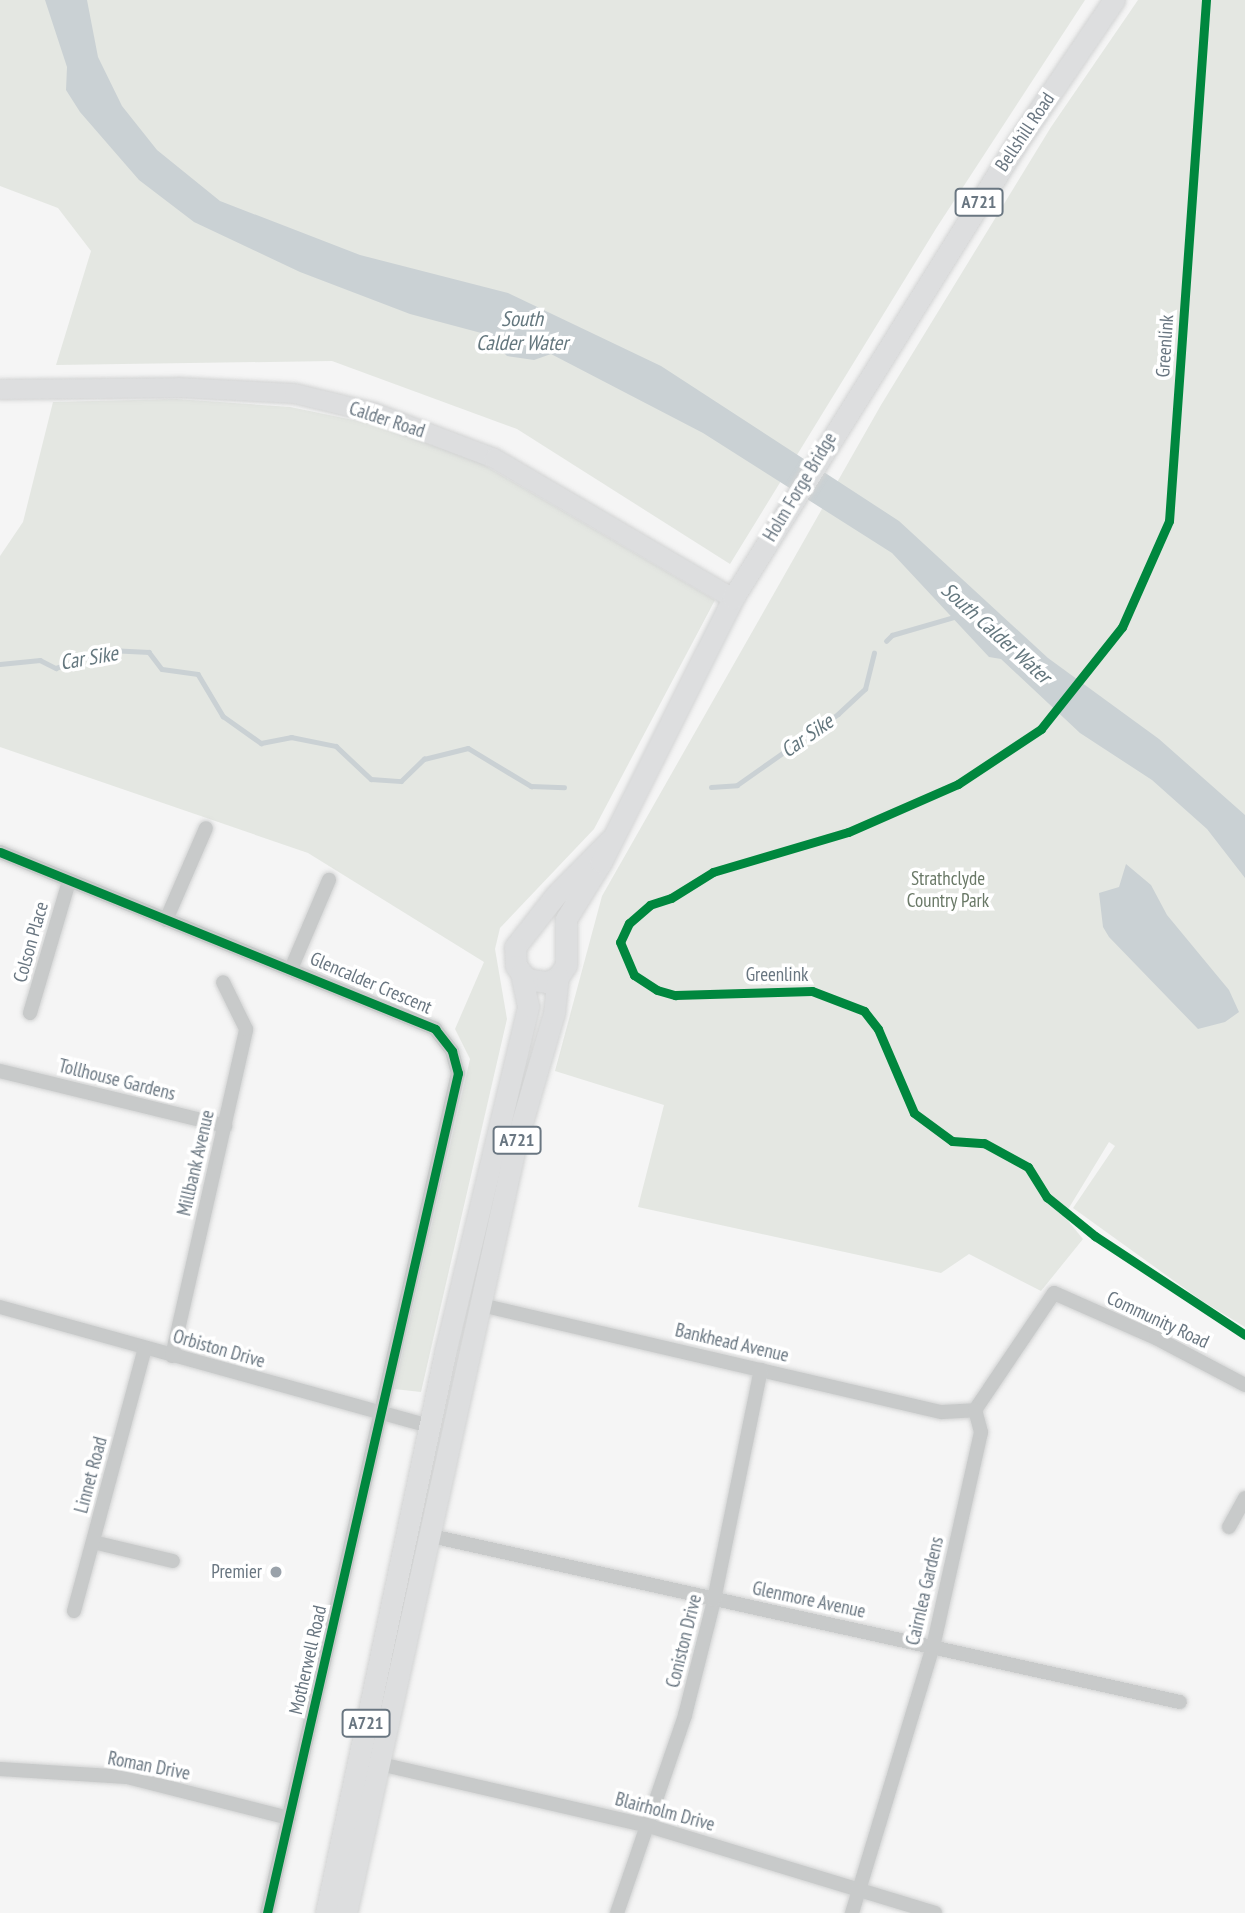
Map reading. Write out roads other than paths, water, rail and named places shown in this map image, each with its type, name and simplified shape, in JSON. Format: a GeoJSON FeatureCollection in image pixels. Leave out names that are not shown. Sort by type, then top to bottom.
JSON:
{"type":"FeatureCollection","features":[{"type":"Feature","properties":{"kind":"main road","name":"Bellshill Road"},"geometry":{"type":"LineString","coordinates":[[849,408],[1114,0]]}},
{"type":"Feature","properties":{"kind":"main road","name":"Holm Forge Bridge"},"geometry":{"type":"LineString","coordinates":[[733,598],[849,408]]}},
{"type":"Feature","properties":{"kind":"main road","name":"A721"},"geometry":{"type":"LineString","coordinates":[[346,1913],[516,1143],[554,1013],[558,977],[566,965],[566,919],[609,841],[733,598]]}},
{"type":"Feature","properties":{"kind":"main road","name":"A721"},"geometry":{"type":"LineString","coordinates":[[326,1913],[429,1426],[527,1006],[521,974],[513,956],[528,931],[609,841]]}},
{"type":"Feature","properties":{"kind":"main road"},"geometry":{"type":"LineString","coordinates":[[528,931],[557,933],[566,942]]}},
{"type":"Feature","properties":{"kind":"main road"},"geometry":{"type":"LineString","coordinates":[[521,974],[536,982],[558,977]]}},
{"type":"Feature","properties":{"kind":"street","name":"Calder Road"},"geometry":{"type":"LineString","coordinates":[[0,388],[178,387],[281,393],[373,412],[494,458],[733,598]]}},
{"type":"Feature","properties":{"kind":"street"},"geometry":{"type":"LineString","coordinates":[[166,919],[206,828]]}},
{"type":"Feature","properties":{"kind":"street","name":"Glencalder Crescent"},"geometry":{"type":"LineString","coordinates":[[0,852],[435,1029],[452,1051],[458,1073],[383,1415]]}},
{"type":"Feature","properties":{"kind":"street"},"geometry":{"type":"LineString","coordinates":[[291,969],[328,880]]}},
{"type":"Feature","properties":{"kind":"street","name":"Colson Place"},"geometry":{"type":"LineString","coordinates":[[30,1013],[69,881]]}},
{"type":"Feature","properties":{"kind":"street","name":"Millbank Avenue"},"geometry":{"type":"LineString","coordinates":[[172,1356],[246,1030],[223,982]]}},
{"type":"Feature","properties":{"kind":"street","name":"Tollhouse Gardens"},"geometry":{"type":"LineString","coordinates":[[0,1070],[225,1126]]}},
{"type":"Feature","properties":{"kind":"street","name":"Community Road"},"geometry":{"type":"LineString","coordinates":[[975,1410],[1054,1293],[1156,1338],[1245,1385]]}},
{"type":"Feature","properties":{"kind":"street","name":"Bankhead Avenue"},"geometry":{"type":"LineString","coordinates":[[481,1305],[942,1412],[975,1410]]}},
{"type":"Feature","properties":{"kind":"street","name":"Orbiston Drive"},"geometry":{"type":"LineString","coordinates":[[0,1307],[429,1426]]}},
{"type":"Feature","properties":{"kind":"street","name":"Linnet Road"},"geometry":{"type":"LineString","coordinates":[[74,1611],[145,1348]]}},
{"type":"Feature","properties":{"kind":"street","name":"Coniston Drive"},"geometry":{"type":"LineString","coordinates":[[617,1913],[685,1715],[714,1600],[761,1370]]}},
{"type":"Feature","properties":{"kind":"street","name":"Cairnlea Gardens"},"geometry":{"type":"LineString","coordinates":[[852,1913],[933,1647],[981,1432],[975,1410]]}},
{"type":"Feature","properties":{"kind":"street","name":"Motherwell Road"},"geometry":{"type":"LineString","coordinates":[[267,1913],[383,1415]]}},
{"type":"Feature","properties":{"kind":"street"},"geometry":{"type":"LineString","coordinates":[[1229,1527],[1245,1498]]}},
{"type":"Feature","properties":{"kind":"street","name":"Glenmore Avenue"},"geometry":{"type":"LineString","coordinates":[[431,1536],[1180,1702]]}},
{"type":"Feature","properties":{"kind":"street"},"geometry":{"type":"LineString","coordinates":[[93,1542],[173,1561]]}},
{"type":"Feature","properties":{"kind":"street","name":"Blairholm Drive"},"geometry":{"type":"LineString","coordinates":[[380,1764],[649,1826],[935,1913]]}},
{"type":"Feature","properties":{"kind":"street","name":"Roman Drive"},"geometry":{"type":"LineString","coordinates":[[0,1769],[127,1777],[289,1818]]}},
{"type":"Feature","properties":{"kind":"water","name":"South Calder Water"},"geometry":{"type":"Polygon","coordinates":[[[45,0],[87,0],[98,57],[122,106],[157,150],[220,201],[360,255],[508,293],[661,366],[899,521],[1048,658],[1159,739],[1245,815],[1245,878],[1207,829],[1152,780],[1080,733],[1001,659],[989,657],[892,553],[703,433],[551,354],[534,360],[507,356],[485,334],[410,314],[300,272],[194,222],[139,180],[80,112],[66,90],[67,67],[45,0]]]}},
{"type":"Feature","properties":{"kind":"water"},"geometry":{"type":"Polygon","coordinates":[[[1126,864],[1151,885],[1167,915],[1229,990],[1239,1012],[1225,1022],[1198,1029],[1109,937],[1103,927],[1099,893],[1119,887],[1126,864]]]}},
{"type":"Feature","properties":{"kind":"waterway","name":"Car Sike"},"geometry":{"type":"LineString","coordinates":[[886,641],[892,635],[958,616]]}},
{"type":"Feature","properties":{"kind":"waterway","name":"Car Sike"},"geometry":{"type":"LineString","coordinates":[[0,664],[40,660],[56,668],[109,650],[149,652],[162,669],[198,674],[223,716],[261,743],[291,737],[336,746],[371,779],[401,781],[424,759],[468,748],[531,786],[564,787]]}},
{"type":"Feature","properties":{"kind":"waterway","name":"Car Sike"},"geometry":{"type":"LineString","coordinates":[[711,787],[737,785],[838,714],[865,689],[874,653]]}},
{"type":"Feature","properties":{"kind":"place","name":"Premier"},"geometry":{"type":"Point","coordinates":[276,1572]}},
{"type":"Feature","properties":{"kind":"park label","name":"Strathclyde Country Park"},"geometry":{"type":"Point","coordinates":[948,890]}}]}
